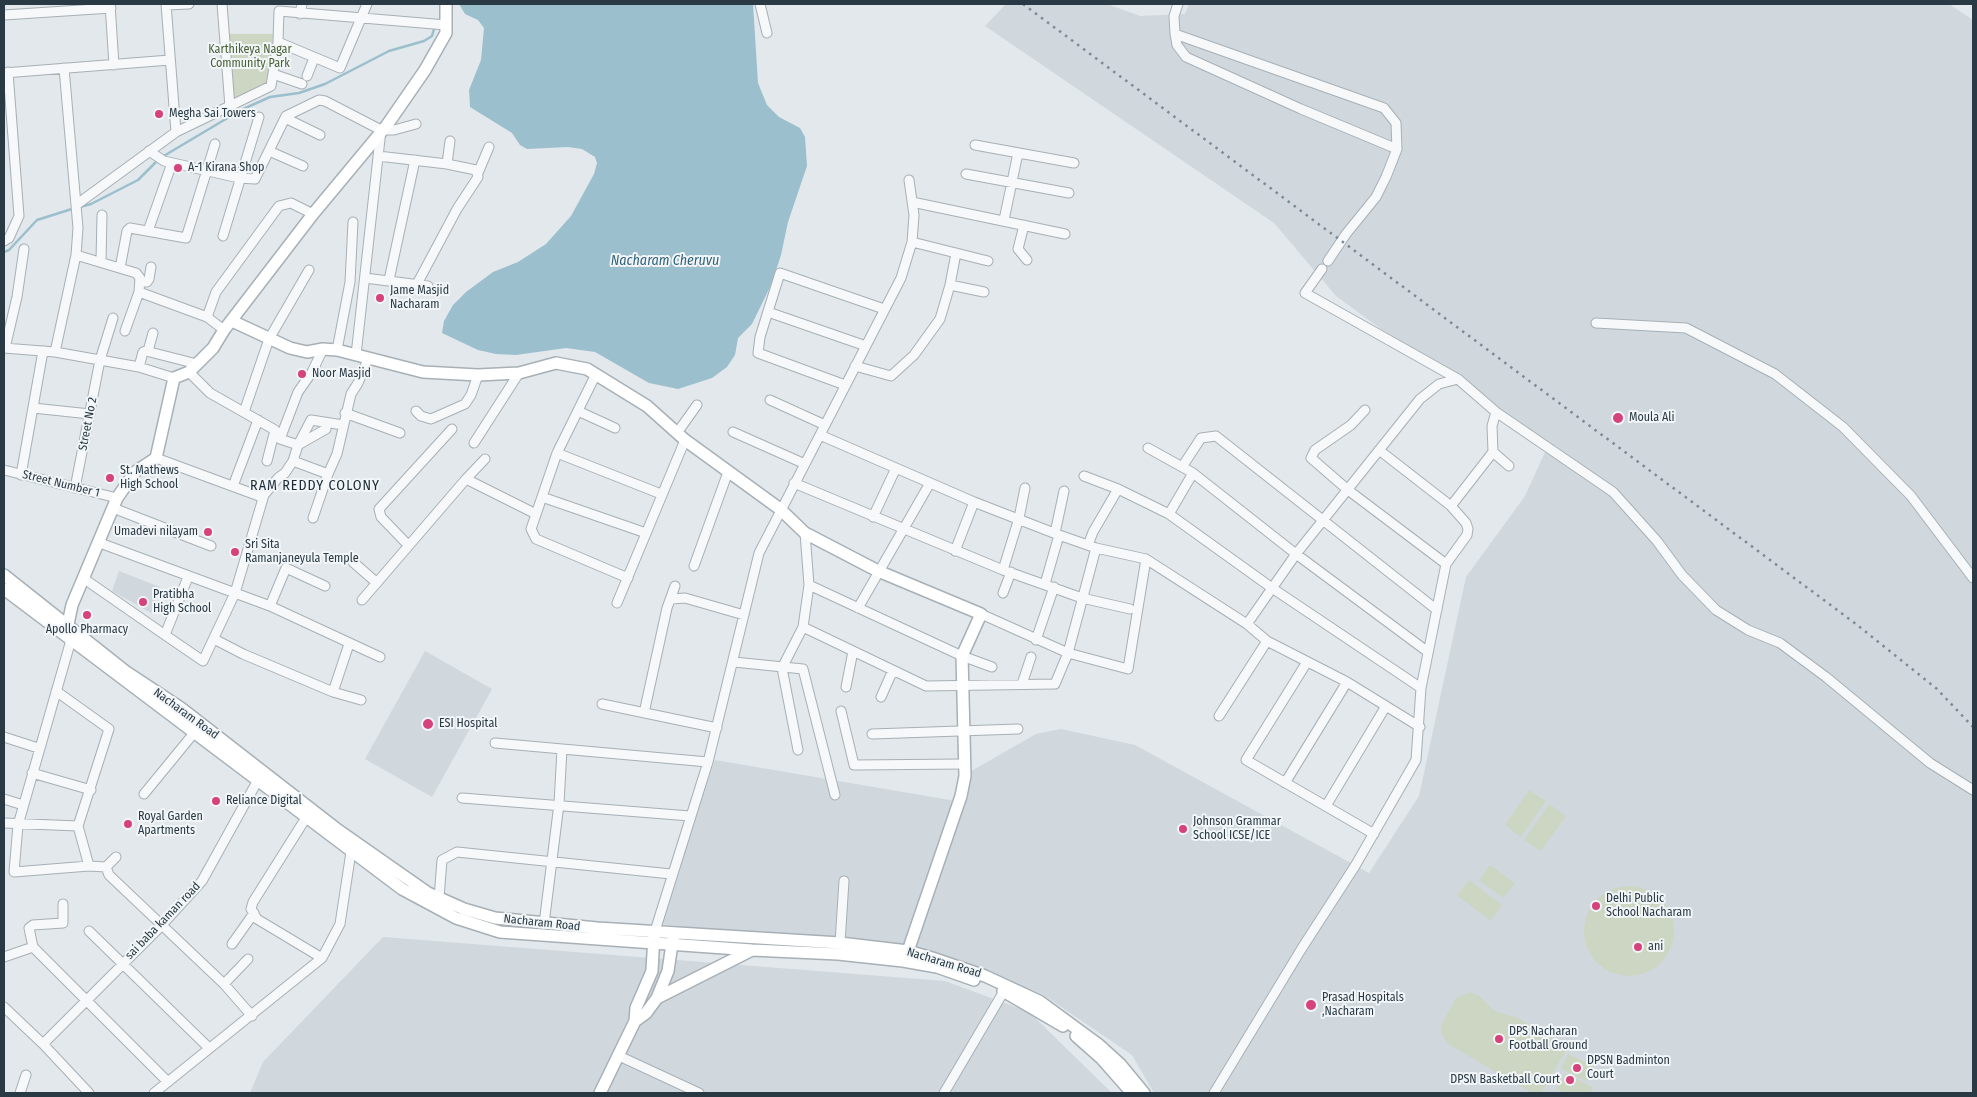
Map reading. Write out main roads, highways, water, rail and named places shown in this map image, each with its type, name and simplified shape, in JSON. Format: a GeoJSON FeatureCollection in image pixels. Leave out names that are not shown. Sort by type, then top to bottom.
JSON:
{"type":"FeatureCollection","features":[{"type":"Feature","properties":{"kind":"main road"},"geometry":{"type":"LineString","coordinates":[[68,624],[83,578],[100,543],[115,503],[135,472],[156,458],[174,378],[193,368],[213,348],[224,330],[381,130],[425,70],[446,33],[446,4]]}},
{"type":"Feature","properties":{"kind":"main road"},"geometry":{"type":"LineString","coordinates":[[232,322],[269,339],[307,352],[323,349],[337,350],[423,372],[478,375],[518,373],[556,363],[579,367],[596,374],[647,406],[681,436],[780,509],[805,533],[878,571],[981,614],[962,656],[965,776],[961,796],[908,951]]}},
{"type":"Feature","properties":{"kind":"main road","name":"Nacharam Road"},"geometry":{"type":"LineString","coordinates":[[4,576],[68,624],[125,671],[181,708],[309,813],[351,852],[422,901],[456,918],[500,932],[840,944],[908,951],[958,966],[1039,1001],[1099,1045],[1120,1064],[1144,1093]]}},
{"type":"Feature","properties":{"kind":"main road","name":"Nacharam Road"},"geometry":{"type":"LineString","coordinates":[[4,589],[258,780],[428,894],[464,909],[495,918],[654,937]]}},
{"type":"Feature","properties":{"kind":"main road"},"geometry":{"type":"LineString","coordinates":[[600,1093],[635,1021],[636,1008],[652,971],[654,937]]}},
{"type":"Feature","properties":{"kind":"main road"},"geometry":{"type":"LineString","coordinates":[[635,1021],[646,1013],[657,998],[668,971],[673,938]]}},
{"type":"Feature","properties":{"kind":"main road","name":"Nacharam Road"},"geometry":{"type":"LineString","coordinates":[[673,938],[752,950],[838,954],[903,961],[937,968],[1004,991],[1044,1013],[1075,1035],[1102,1059],[1132,1093]]}},
{"type":"Feature","properties":{"kind":"main road"},"geometry":{"type":"LineString","coordinates":[[657,998],[752,950]]}},
{"type":"Feature","properties":{"kind":"water","name":"Nacharam Cheruvu"},"geometry":{"type":"Polygon","coordinates":[[[459,4],[753,4],[758,83],[767,105],[779,117],[800,128],[805,137],[807,166],[788,222],[781,255],[772,283],[752,324],[738,338],[735,355],[727,367],[712,378],[678,389],[649,383],[595,352],[566,348],[516,355],[496,354],[478,350],[442,333],[444,321],[453,305],[466,292],[493,272],[518,262],[546,244],[571,216],[594,174],[597,163],[595,157],[582,149],[568,147],[527,149],[520,145],[512,133],[470,107],[469,90],[481,60],[484,28],[478,20],[465,14],[459,4]]]}},
{"type":"Feature","properties":{"kind":"waterway"},"geometry":{"type":"LineString","coordinates":[[162,157],[241,110],[270,97],[299,93],[325,84],[389,51],[424,41],[432,36],[434,29]]}},
{"type":"Feature","properties":{"kind":"waterway"},"geometry":{"type":"LineString","coordinates":[[80,207],[91,204],[138,180],[158,160]]}},
{"type":"Feature","properties":{"kind":"waterway"},"geometry":{"type":"LineString","coordinates":[[4,252],[9,250],[37,220],[75,208]]}},
{"type":"Feature","properties":{"kind":"railway"},"geometry":{"type":"LineString","coordinates":[[1023,4],[1856,624],[1937,689],[1973,727]]}},
{"type":"Feature","properties":{"kind":"place","name":"Megha Sai Towers"},"geometry":{"type":"Point","coordinates":[159,114]}},
{"type":"Feature","properties":{"kind":"place","name":"A-1 Kirana Shop"},"geometry":{"type":"Point","coordinates":[178,168]}},
{"type":"Feature","properties":{"kind":"place","name":"Jame Masjid Nacharam"},"geometry":{"type":"Point","coordinates":[380,298]}},
{"type":"Feature","properties":{"kind":"place","name":"Noor Masjid"},"geometry":{"type":"Point","coordinates":[302,374]}},
{"type":"Feature","properties":{"kind":"place","name":"Moula Ali"},"geometry":{"type":"Point","coordinates":[1618,418]}},
{"type":"Feature","properties":{"kind":"place","name":"St. Mathews High School"},"geometry":{"type":"Point","coordinates":[110,478]}},
{"type":"Feature","properties":{"kind":"place","name":"Umadevi nilayam"},"geometry":{"type":"Point","coordinates":[208,532]}},
{"type":"Feature","properties":{"kind":"place","name":"Sri Sita Ramanjaneyula Temple"},"geometry":{"type":"Point","coordinates":[235,552]}},
{"type":"Feature","properties":{"kind":"place","name":"Pratibha High School"},"geometry":{"type":"Point","coordinates":[143,602]}},
{"type":"Feature","properties":{"kind":"place","name":"Apollo Pharmacy"},"geometry":{"type":"Point","coordinates":[87,615]}},
{"type":"Feature","properties":{"kind":"place","name":"ESI Hospital"},"geometry":{"type":"Point","coordinates":[428,724]}},
{"type":"Feature","properties":{"kind":"place","name":"Reliance Digital"},"geometry":{"type":"Point","coordinates":[216,801]}},
{"type":"Feature","properties":{"kind":"place","name":"Royal Garden Apartments"},"geometry":{"type":"Point","coordinates":[128,824]}},
{"type":"Feature","properties":{"kind":"place","name":"Johnson Grammar School ICSE/ICE"},"geometry":{"type":"Point","coordinates":[1183,829]}},
{"type":"Feature","properties":{"kind":"place","name":"Delhi Public School Nacharam"},"geometry":{"type":"Point","coordinates":[1596,906]}},
{"type":"Feature","properties":{"kind":"place","name":"ani"},"geometry":{"type":"Point","coordinates":[1638,947]}},
{"type":"Feature","properties":{"kind":"place","name":"Prasad Hospitals ,Nacharam"},"geometry":{"type":"Point","coordinates":[1311,1005]}},
{"type":"Feature","properties":{"kind":"place","name":"DPS Nacharan Football Ground"},"geometry":{"type":"Point","coordinates":[1499,1039]}},
{"type":"Feature","properties":{"kind":"place","name":"DPSN Badminton Court"},"geometry":{"type":"Point","coordinates":[1577,1068]}},
{"type":"Feature","properties":{"kind":"place","name":"DPSN Basketball Court"},"geometry":{"type":"Point","coordinates":[1570,1080]}},
{"type":"Feature","properties":{"kind":"district","name":"RAM REDDY COLONY"},"geometry":{"type":"Point","coordinates":[315,486]}},
{"type":"Feature","properties":{"kind":"park label","name":"Karthikeya Nagar Community Park"},"geometry":{"type":"Point","coordinates":[250,57]}}]}
